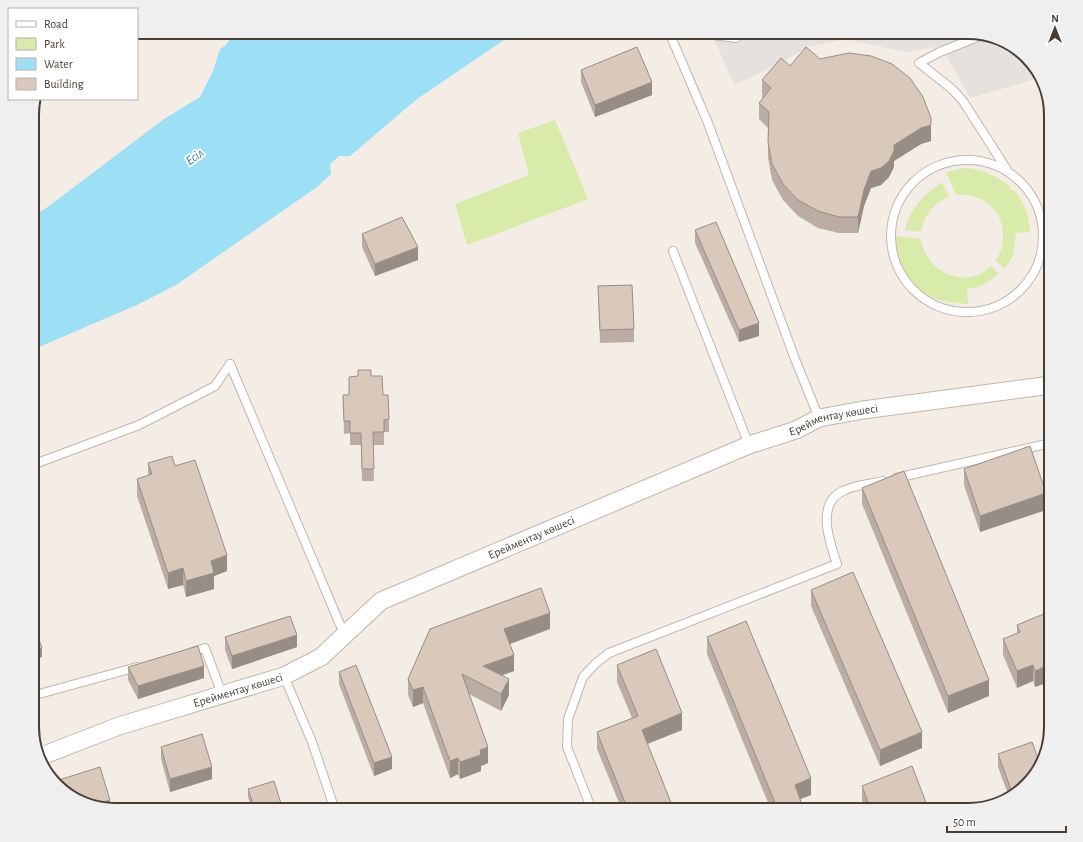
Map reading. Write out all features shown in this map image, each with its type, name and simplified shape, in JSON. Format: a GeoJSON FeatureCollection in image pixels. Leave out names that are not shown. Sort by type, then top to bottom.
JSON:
{"type":"FeatureCollection","features":[{"type":"Feature","properties":{"kind":"street","name":"Ерейментау көшесі"},"geometry":{"type":"LineString","coordinates":[[45,755],[119,726],[284,676],[322,657],[344,634],[381,601],[749,445],[796,430],[819,418],[863,410],[1044,386]]}},
{"type":"Feature","properties":{"kind":"lane"},"geometry":{"type":"LineString","coordinates":[[672,39],[708,123],[795,359],[819,418]]}},
{"type":"Feature","properties":{"kind":"lane"},"geometry":{"type":"LineString","coordinates":[[972,39],[940,52],[919,63],[952,89],[963,101],[1007,170],[1025,185],[1037,205],[1043,227],[1042,251],[1034,272],[1020,291],[999,306],[974,312],[948,310],[925,300],[911,288],[900,274],[893,257],[890,240],[892,221],[897,204],[923,173],[942,163],[964,159],[986,162],[1007,170]]}},
{"type":"Feature","properties":{"kind":"lane"},"geometry":{"type":"LineString","coordinates":[[673,251],[749,445]]}},
{"type":"Feature","properties":{"kind":"lane"},"geometry":{"type":"LineString","coordinates":[[39,462],[139,425],[179,405],[215,386],[230,364],[344,634]]}},
{"type":"Feature","properties":{"kind":"lane"},"geometry":{"type":"LineString","coordinates":[[589,803],[567,747],[568,719],[583,677],[595,664],[609,653],[837,564],[826,530],[827,514],[834,498],[843,491],[1044,445]]}},
{"type":"Feature","properties":{"kind":"lane"},"geometry":{"type":"LineString","coordinates":[[182,654],[205,648],[222,694]]}},
{"type":"Feature","properties":{"kind":"lane"},"geometry":{"type":"LineString","coordinates":[[39,694],[145,665]]}},
{"type":"Feature","properties":{"kind":"lane"},"geometry":{"type":"LineString","coordinates":[[284,676],[312,742],[333,803]]}},
{"type":"Feature","properties":{"kind":"green space"},"geometry":{"type":"Polygon","coordinates":[[[555,120],[588,199],[467,245],[455,204],[529,175],[518,133],[555,120]]]}},
{"type":"Feature","properties":{"kind":"green space"},"geometry":{"type":"Polygon","coordinates":[[[963,168],[982,171],[1006,183],[1011,187],[1010,189],[1013,191],[1014,190],[1018,195],[1026,210],[1030,232],[1016,233],[1013,256],[1005,269],[995,260],[1001,251],[1003,240],[1003,230],[996,212],[984,201],[975,197],[956,195],[946,172],[963,168]]]}},
{"type":"Feature","properties":{"kind":"green space"},"geometry":{"type":"Polygon","coordinates":[[[942,182],[949,197],[938,203],[930,211],[921,232],[905,230],[910,215],[914,209],[929,192],[942,182]]]}},
{"type":"Feature","properties":{"kind":"green space"},"geometry":{"type":"Polygon","coordinates":[[[895,236],[921,239],[924,250],[930,260],[938,268],[948,274],[959,277],[970,277],[981,274],[991,266],[999,274],[981,286],[967,289],[968,304],[938,300],[921,291],[909,278],[897,253],[895,236]]]}},
{"type":"Feature","properties":{"kind":"shaded area"},"geometry":{"type":"Polygon","coordinates":[[[714,39],[845,39],[809,47],[734,85],[714,39]]]}},
{"type":"Feature","properties":{"kind":"shaded area"},"geometry":{"type":"Polygon","coordinates":[[[845,39],[978,40],[992,43],[1006,49],[1022,61],[1035,80],[970,98],[941,46],[905,52],[845,39]]]}},
{"type":"Feature","properties":{"kind":"water","name":"Есіл"},"geometry":{"type":"Polygon","coordinates":[[[230,39],[506,39],[417,99],[350,156],[339,156],[330,164],[331,174],[317,187],[176,285],[139,304],[39,347],[39,212],[164,119],[200,97],[213,71],[220,49],[226,45],[230,39]]]}},
{"type":"Feature","properties":{"kind":"building"},"geometry":{"type":"Polygon","coordinates":[[[637,47],[652,82],[595,105],[581,70],[637,47]]]}},
{"type":"Feature","properties":{"kind":"building"},"geometry":{"type":"Polygon","coordinates":[[[806,47],[820,59],[849,53],[871,56],[892,64],[910,78],[923,97],[931,118],[931,125],[921,128],[894,145],[894,151],[889,161],[881,168],[871,171],[864,190],[858,217],[839,217],[818,211],[798,200],[783,184],[772,164],[768,142],[769,112],[759,103],[771,88],[762,80],[781,58],[790,66],[806,47]]]}},
{"type":"Feature","properties":{"kind":"building"},"geometry":{"type":"Polygon","coordinates":[[[402,217],[418,247],[375,264],[362,234],[402,217]]]}},
{"type":"Feature","properties":{"kind":"building"},"geometry":{"type":"Polygon","coordinates":[[[716,222],[759,323],[739,330],[695,230],[716,222]]]}},
{"type":"Feature","properties":{"kind":"building"},"geometry":{"type":"Polygon","coordinates":[[[632,285],[634,329],[600,330],[598,286],[632,285]]]}},
{"type":"Feature","properties":{"kind":"building"},"geometry":{"type":"Polygon","coordinates":[[[358,370],[371,370],[371,376],[382,376],[383,395],[388,395],[389,419],[384,420],[384,432],[373,432],[374,469],[362,469],[361,433],[350,433],[350,421],[344,421],[343,395],[349,395],[349,377],[358,376],[358,370]]]}},
{"type":"Feature","properties":{"kind":"building"},"geometry":{"type":"Polygon","coordinates":[[[1030,446],[1044,487],[1044,494],[980,516],[964,469],[1030,446]]]}},
{"type":"Feature","properties":{"kind":"building"},"geometry":{"type":"Polygon","coordinates":[[[172,456],[175,466],[195,460],[227,555],[211,561],[214,573],[186,581],[183,568],[168,573],[137,479],[152,474],[148,463],[172,456]]]}},
{"type":"Feature","properties":{"kind":"building"},"geometry":{"type":"Polygon","coordinates":[[[904,471],[989,680],[948,696],[862,488],[904,471]]]}},
{"type":"Feature","properties":{"kind":"building"},"geometry":{"type":"Polygon","coordinates":[[[853,572],[922,732],[880,750],[811,590],[853,572]]]}},
{"type":"Feature","properties":{"kind":"building"},"geometry":{"type":"Polygon","coordinates":[[[541,588],[550,613],[504,629],[514,655],[483,666],[509,679],[501,694],[462,674],[488,747],[480,750],[481,755],[460,762],[458,758],[450,761],[423,687],[413,690],[408,679],[430,629],[541,588]]]}},
{"type":"Feature","properties":{"kind":"building"},"geometry":{"type":"Polygon","coordinates":[[[1044,614],[1044,667],[1035,671],[1033,665],[1017,671],[1003,639],[1020,632],[1017,625],[1044,614]]]}},
{"type":"Feature","properties":{"kind":"building"},"geometry":{"type":"Polygon","coordinates":[[[290,616],[297,635],[232,656],[225,637],[290,616]]]}},
{"type":"Feature","properties":{"kind":"building"},"geometry":{"type":"Polygon","coordinates":[[[746,621],[811,778],[795,785],[801,803],[775,803],[707,637],[746,621]]]}},
{"type":"Feature","properties":{"kind":"building"},"geometry":{"type":"Polygon","coordinates":[[[39,640],[42,648],[39,649],[39,640]]]}},
{"type":"Feature","properties":{"kind":"building"},"geometry":{"type":"Polygon","coordinates":[[[198,646],[204,666],[138,686],[128,667],[198,646]]]}},
{"type":"Feature","properties":{"kind":"building"},"geometry":{"type":"Polygon","coordinates":[[[656,649],[682,713],[642,730],[671,803],[625,803],[597,732],[638,716],[617,665],[656,649]]]}},
{"type":"Feature","properties":{"kind":"building"},"geometry":{"type":"Polygon","coordinates":[[[356,665],[392,757],[374,763],[339,672],[356,665]]]}},
{"type":"Feature","properties":{"kind":"building"},"geometry":{"type":"Polygon","coordinates":[[[202,734],[212,767],[170,779],[161,747],[202,734]]]}},
{"type":"Feature","properties":{"kind":"building"},"geometry":{"type":"Polygon","coordinates":[[[1032,742],[1037,757],[1022,781],[1011,789],[998,754],[1032,742]]]}},
{"type":"Feature","properties":{"kind":"building"},"geometry":{"type":"Polygon","coordinates":[[[912,766],[926,803],[868,803],[862,786],[912,766]]]}},
{"type":"Feature","properties":{"kind":"building"},"geometry":{"type":"Polygon","coordinates":[[[100,767],[110,800],[100,802],[86,797],[77,793],[61,780],[100,767]]]}},
{"type":"Feature","properties":{"kind":"building"},"geometry":{"type":"Polygon","coordinates":[[[274,781],[281,803],[253,803],[248,789],[274,781]]]}}]}
